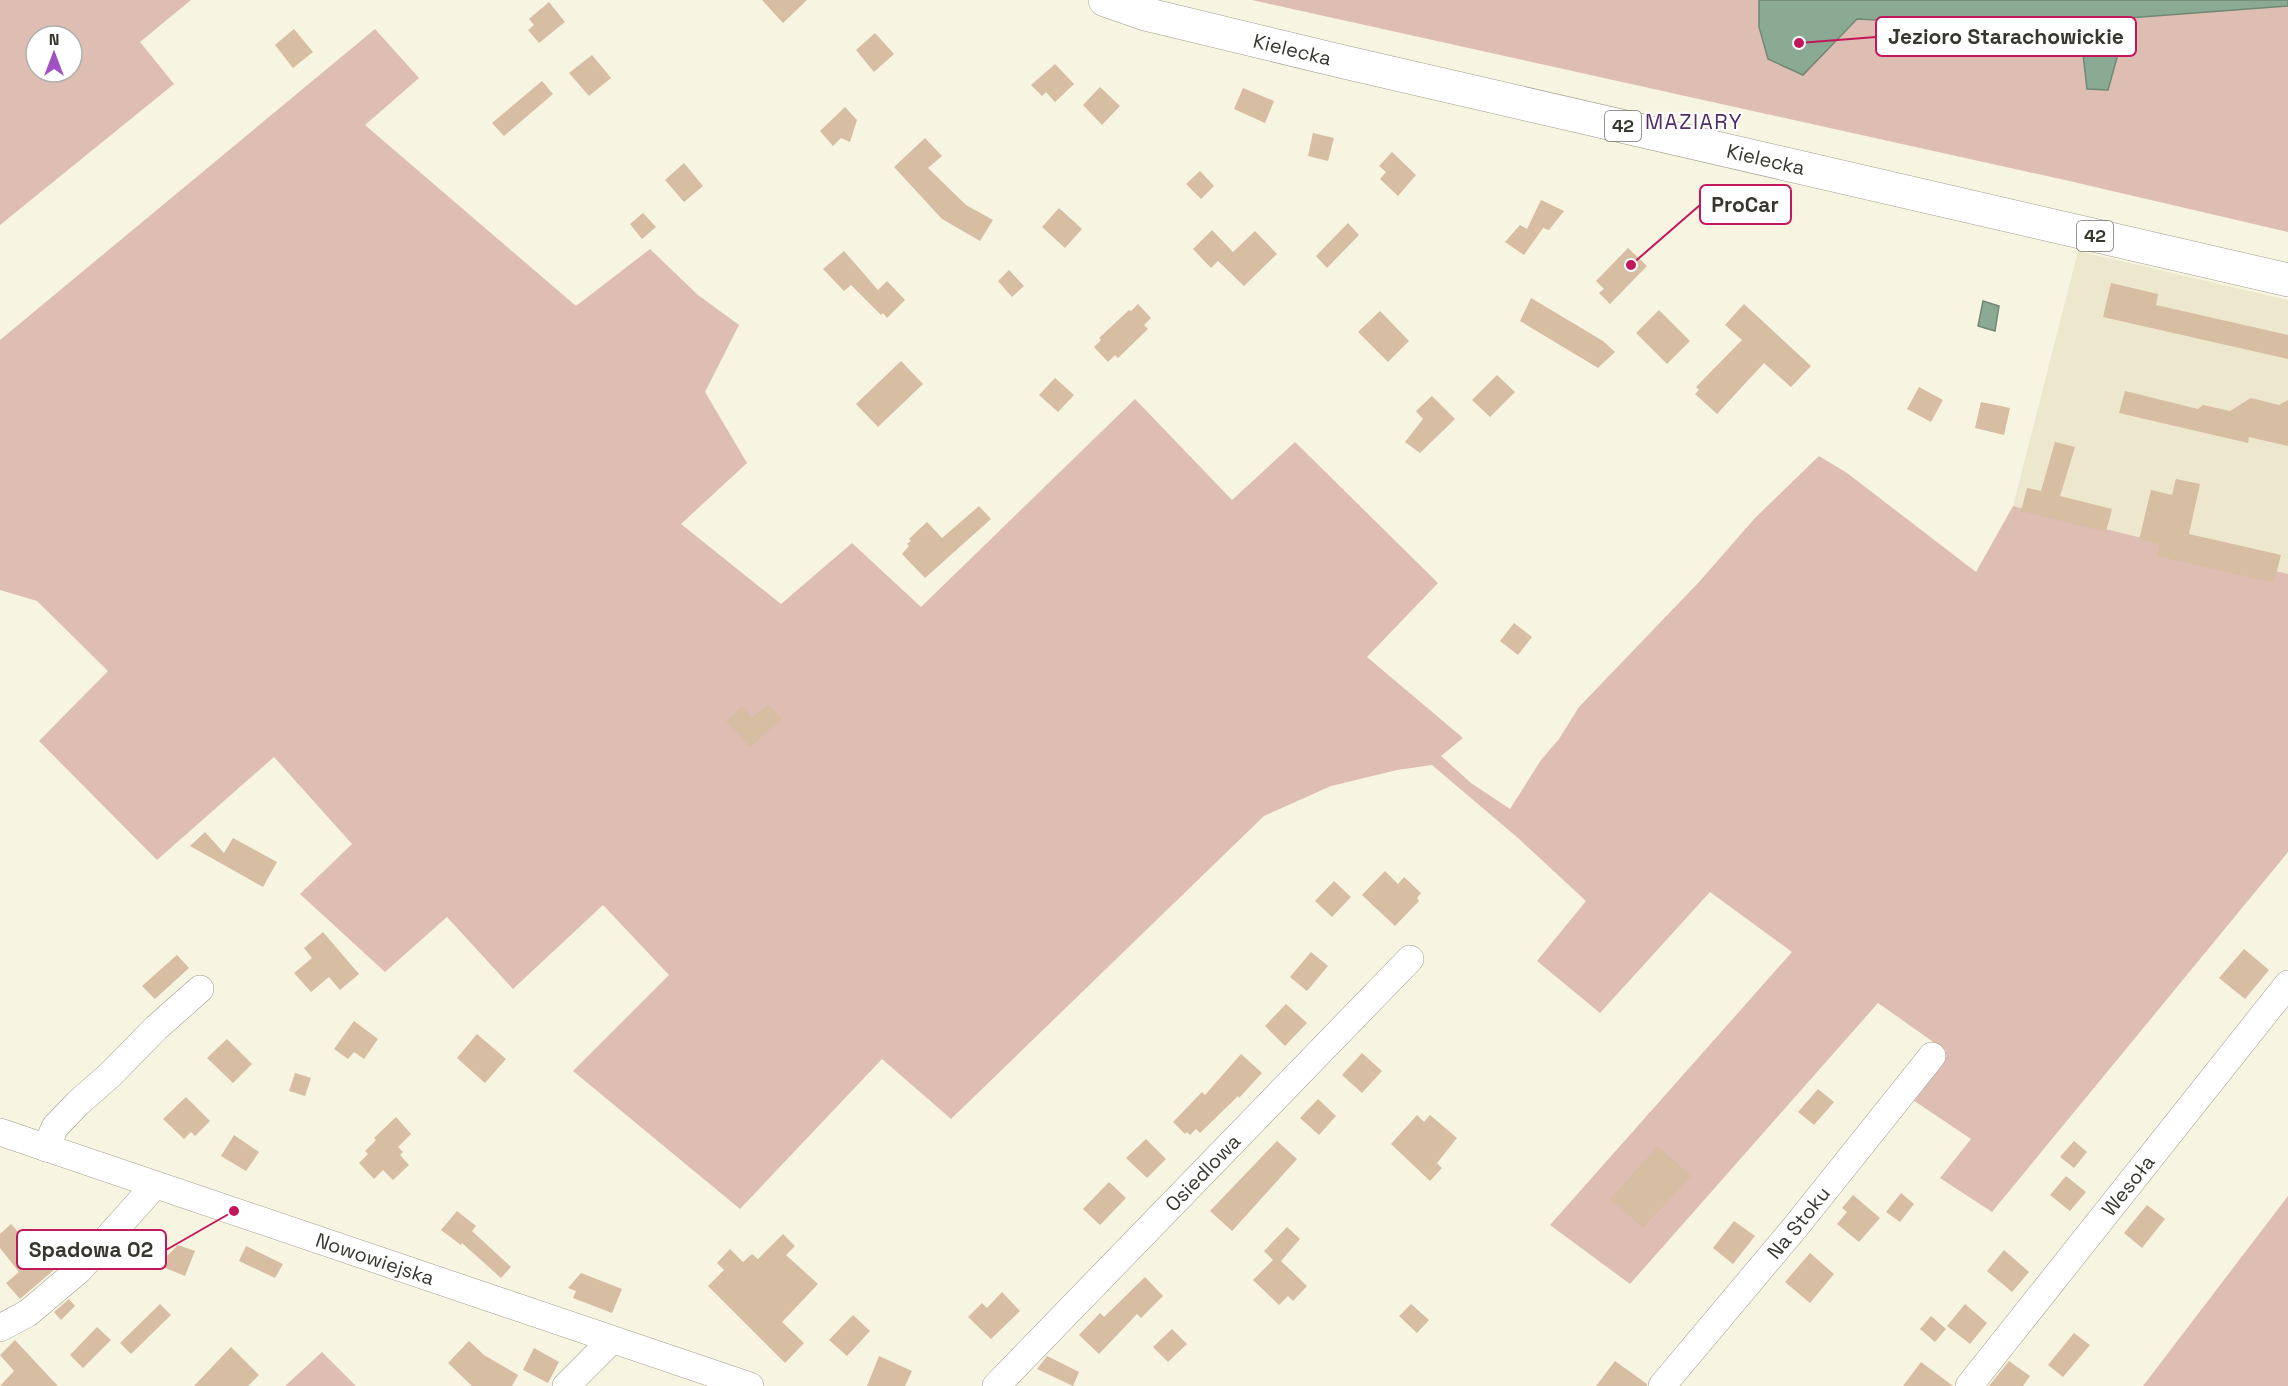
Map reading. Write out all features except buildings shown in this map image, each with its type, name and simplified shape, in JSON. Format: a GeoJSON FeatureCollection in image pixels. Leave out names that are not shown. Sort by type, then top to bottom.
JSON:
{"type":"FeatureCollection","features":[{"type":"Feature","properties":{"kind":"main road","name":"Kielecka"},"geometry":{"type":"LineString","coordinates":[[1106,0],[1145,14],[1332,59],[2288,280]]}},
{"type":"Feature","properties":{"kind":"street","name":"Osiedlowa"},"geometry":{"type":"LineString","coordinates":[[996,1386],[1410,959]]}},
{"type":"Feature","properties":{"kind":"street","name":"Wesoła"},"geometry":{"type":"LineString","coordinates":[[1969,1386],[2288,984]]}},
{"type":"Feature","properties":{"kind":"street"},"geometry":{"type":"LineString","coordinates":[[46,1148],[55,1127],[78,1103],[200,989]]}},
{"type":"Feature","properties":{"kind":"street","name":"Na Stoku"},"geometry":{"type":"LineString","coordinates":[[1662,1386],[1797,1225],[1932,1056]]}},
{"type":"Feature","properties":{"kind":"street","name":"Nowowiejska"},"geometry":{"type":"LineString","coordinates":[[0,1132],[750,1386]]}},
{"type":"Feature","properties":{"kind":"street"},"geometry":{"type":"LineString","coordinates":[[0,1328],[28,1313],[79,1270],[155,1185]]}},
{"type":"Feature","properties":{"kind":"street"},"geometry":{"type":"LineString","coordinates":[[566,1386],[612,1340]]}},
{"type":"Feature","properties":{"kind":"shaded area"},"geometry":{"type":"Polygon","coordinates":[[[0,0],[191,0],[140,42],[174,84],[0,225],[0,0]]]}},
{"type":"Feature","properties":{"kind":"shaded area"},"geometry":{"type":"Polygon","coordinates":[[[1252,0],[1759,0],[1759,27],[1803,74],[1857,19],[1917,22],[2080,20],[2087,89],[2108,90],[2128,18],[2288,6],[2288,232],[2065,180],[1252,0]]]}},
{"type":"Feature","properties":{"kind":"shaded area"},"geometry":{"type":"Polygon","coordinates":[[[1759,0],[2288,0],[2288,6],[2128,18],[2108,90],[2087,89],[2079,20],[1917,22],[1857,19],[1803,75],[1768,59],[1759,27],[1759,0]]]}},
{"type":"Feature","properties":{"kind":"shaded area"},"geometry":{"type":"Polygon","coordinates":[[[375,29],[419,78],[365,125],[576,306],[650,249],[698,295],[739,325],[705,392],[747,463],[681,524],[781,604],[852,543],[921,607],[1135,399],[1232,500],[1295,442],[1438,583],[1367,657],[1463,738],[1441,756],[1471,783],[1510,809],[1579,707],[1699,582],[1755,518],[1819,456],[1847,473],[1976,572],[2013,506],[2288,574],[2288,852],[1992,1212],[1940,1178],[1971,1139],[1910,1098],[1946,1051],[1878,1003],[1630,1284],[1550,1225],[1792,952],[1710,892],[1600,1013],[1537,961],[1586,901],[1518,838],[1432,765],[1397,770],[1331,786],[1264,816],[951,1119],[882,1059],[740,1209],[573,1071],[669,975],[603,905],[513,989],[447,917],[385,972],[300,894],[352,844],[274,757],[157,860],[39,741],[108,671],[37,601],[0,590],[0,340],[375,29]]]}},
{"type":"Feature","properties":{"kind":"shaded area"},"geometry":{"type":"Polygon","coordinates":[[[2078,251],[2288,300],[2288,574],[2013,506],[2078,251]]]}},
{"type":"Feature","properties":{"kind":"shaded area"},"geometry":{"type":"Polygon","coordinates":[[[1983,301],[1999,306],[1995,331],[1978,326],[1983,301]]]}},
{"type":"Feature","properties":{"kind":"shaded area"},"geometry":{"type":"Polygon","coordinates":[[[2288,1196],[2288,1386],[2143,1386],[2275,1213],[2288,1196]]]}},
{"type":"Feature","properties":{"kind":"shaded area"},"geometry":{"type":"Polygon","coordinates":[[[322,1352],[356,1386],[285,1386],[322,1352]]]}},
{"type":"Feature","properties":{"kind":"place","name":"Jezioro Starachowickie"},"geometry":{"type":"Point","coordinates":[1799,43]}},
{"type":"Feature","properties":{"kind":"place","name":"ProCar"},"geometry":{"type":"Point","coordinates":[1631,265]}},
{"type":"Feature","properties":{"kind":"place","name":"Spadowa 02"},"geometry":{"type":"Point","coordinates":[234,1211]}},
{"type":"Feature","properties":{"kind":"district","name":"MAZIARY"},"geometry":{"type":"Point","coordinates":[1694,122]}}]}
